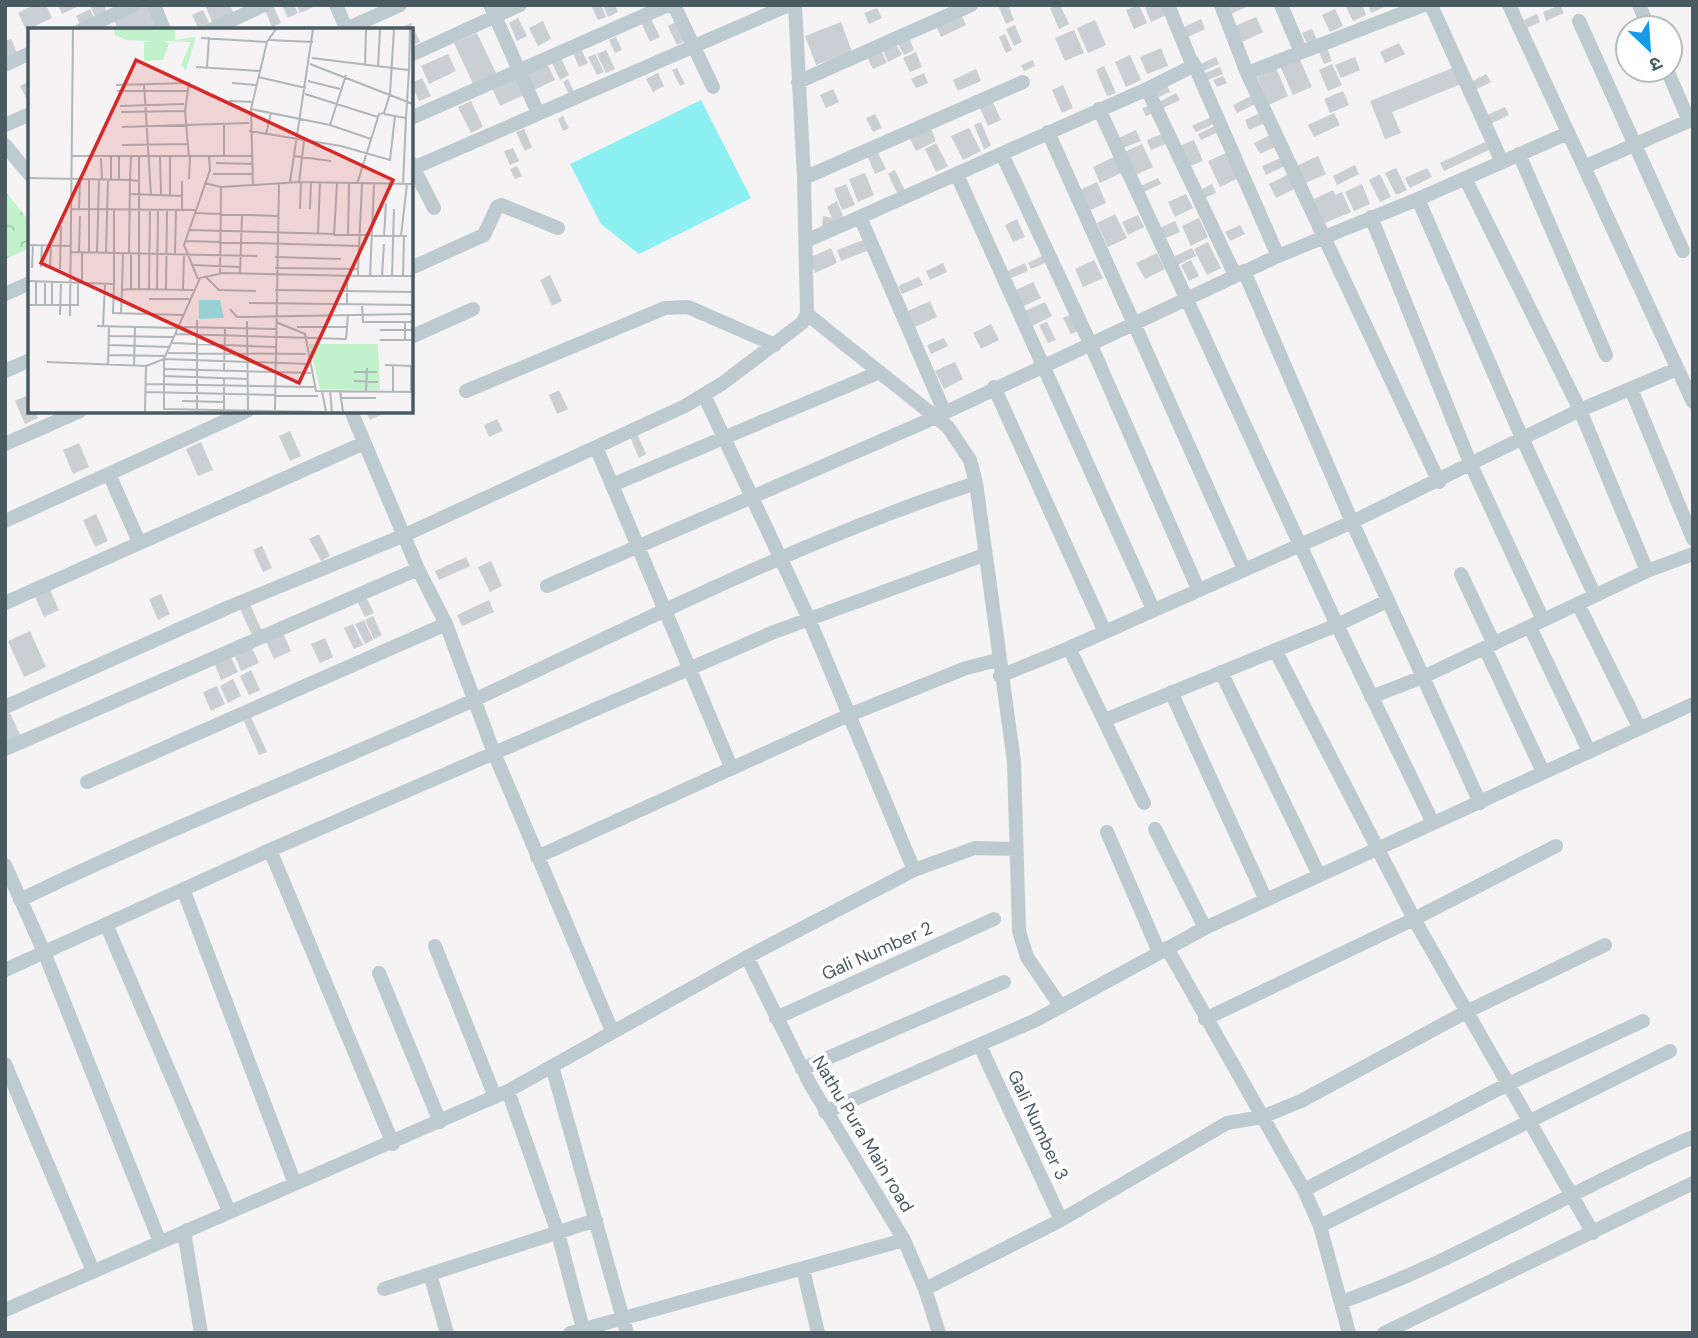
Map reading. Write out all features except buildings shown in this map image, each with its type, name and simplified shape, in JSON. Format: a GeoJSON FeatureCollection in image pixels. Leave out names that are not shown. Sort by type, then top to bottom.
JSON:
{"type":"FeatureCollection","features":[{"type":"Feature","properties":{"kind":"street"},"geometry":{"type":"LineString","coordinates":[[85,28],[134,5]]}},
{"type":"Feature","properties":{"kind":"street"},"geometry":{"type":"LineString","coordinates":[[154,5],[163,28]]}},
{"type":"Feature","properties":{"kind":"street"},"geometry":{"type":"LineString","coordinates":[[215,28],[264,5]]}},
{"type":"Feature","properties":{"kind":"street"},"geometry":{"type":"LineString","coordinates":[[336,5],[346,28]]}},
{"type":"Feature","properties":{"kind":"street"},"geometry":{"type":"LineString","coordinates":[[348,28],[400,5]]}},
{"type":"Feature","properties":{"kind":"street"},"geometry":{"type":"LineString","coordinates":[[413,54],[492,11],[520,5]]}},
{"type":"Feature","properties":{"kind":"street"},"geometry":{"type":"LineString","coordinates":[[413,117],[668,5]]}},
{"type":"Feature","properties":{"kind":"street"},"geometry":{"type":"LineString","coordinates":[[674,5],[713,87]]}},
{"type":"Feature","properties":{"kind":"street"},"geometry":{"type":"LineString","coordinates":[[413,167],[789,5]]}},
{"type":"Feature","properties":{"kind":"street"},"geometry":{"type":"LineString","coordinates":[[6,705],[229,607],[405,535],[596,447],[704,395],[778,343],[804,319],[806,241],[795,5]]}},
{"type":"Feature","properties":{"kind":"street"},"geometry":{"type":"LineString","coordinates":[[798,82],[971,5]]}},
{"type":"Feature","properties":{"kind":"street"},"geometry":{"type":"LineString","coordinates":[[1168,5],[1278,256]]}},
{"type":"Feature","properties":{"kind":"street"},"geometry":{"type":"LineString","coordinates":[[1221,5],[1247,73],[1439,482]]}},
{"type":"Feature","properties":{"kind":"street"},"geometry":{"type":"LineString","coordinates":[[1281,5],[1301,52]]}},
{"type":"Feature","properties":{"kind":"street"},"geometry":{"type":"LineString","coordinates":[[1247,73],[1424,5]]}},
{"type":"Feature","properties":{"kind":"street"},"geometry":{"type":"LineString","coordinates":[[1431,5],[1502,162]]}},
{"type":"Feature","properties":{"kind":"street"},"geometry":{"type":"LineString","coordinates":[[1509,5],[1693,402]]}},
{"type":"Feature","properties":{"kind":"street"},"geometry":{"type":"LineString","coordinates":[[492,11],[538,113]]}},
{"type":"Feature","properties":{"kind":"street"},"geometry":{"type":"LineString","coordinates":[[1579,21],[1683,251]]}},
{"type":"Feature","properties":{"kind":"street"},"geometry":{"type":"LineString","coordinates":[[5,65],[28,54]]}},
{"type":"Feature","properties":{"kind":"street"},"geometry":{"type":"LineString","coordinates":[[806,241],[1191,69],[1193,62]]}},
{"type":"Feature","properties":{"kind":"street"},"geometry":{"type":"LineString","coordinates":[[804,178],[1023,82]]}},
{"type":"Feature","properties":{"kind":"street"},"geometry":{"type":"LineString","coordinates":[[1584,167],[1691,120],[1674,84]]}},
{"type":"Feature","properties":{"kind":"street"},"geometry":{"type":"LineString","coordinates":[[1147,89],[1239,273],[1480,803]]}},
{"type":"Feature","properties":{"kind":"street"},"geometry":{"type":"LineString","coordinates":[[1100,109],[1337,625],[1433,823]]}},
{"type":"Feature","properties":{"kind":"street"},"geometry":{"type":"LineString","coordinates":[[5,125],[28,115]]}},
{"type":"Feature","properties":{"kind":"street"},"geometry":{"type":"LineString","coordinates":[[1048,132],[1244,569]]}},
{"type":"Feature","properties":{"kind":"street"},"geometry":{"type":"LineString","coordinates":[[547,586],[912,428],[1239,273],[1325,235],[1418,199],[1567,133]]}},
{"type":"Feature","properties":{"kind":"street"},"geometry":{"type":"LineString","coordinates":[[5,145],[28,174]]}},
{"type":"Feature","properties":{"kind":"street"},"geometry":{"type":"LineString","coordinates":[[1002,154],[1090,343],[1198,589]]}},
{"type":"Feature","properties":{"kind":"street"},"geometry":{"type":"LineString","coordinates":[[1519,155],[1606,355]]}},
{"type":"Feature","properties":{"kind":"street"},"geometry":{"type":"LineString","coordinates":[[413,169],[434,208]]}},
{"type":"Feature","properties":{"kind":"street"},"geometry":{"type":"LineString","coordinates":[[957,175],[1041,367],[1153,609]]}},
{"type":"Feature","properties":{"kind":"street"},"geometry":{"type":"LineString","coordinates":[[1465,178],[1580,410],[1647,571]]}},
{"type":"Feature","properties":{"kind":"street"},"geometry":{"type":"LineString","coordinates":[[1418,199],[1522,438],[1595,596]]}},
{"type":"Feature","properties":{"kind":"street"},"geometry":{"type":"LineString","coordinates":[[413,267],[478,239],[490,228],[497,207],[506,206],[558,228]]}},
{"type":"Feature","properties":{"kind":"street"},"geometry":{"type":"LineString","coordinates":[[860,217],[935,416]]}},
{"type":"Feature","properties":{"kind":"street"},"geometry":{"type":"LineString","coordinates":[[1371,217],[1589,751]]}},
{"type":"Feature","properties":{"kind":"street"},"geometry":{"type":"LineString","coordinates":[[5,294],[28,284]]}},
{"type":"Feature","properties":{"kind":"street"},"geometry":{"type":"LineString","coordinates":[[466,391],[665,308],[688,307],[778,343]]}},
{"type":"Feature","properties":{"kind":"street"},"geometry":{"type":"LineString","coordinates":[[413,336],[474,309]]}},
{"type":"Feature","properties":{"kind":"street"},"geometry":{"type":"LineString","coordinates":[[804,319],[935,416],[959,439],[970,460],[979,556],[1014,762],[1013,849],[1022,946],[1059,1008]]}},
{"type":"Feature","properties":{"kind":"street"},"geometry":{"type":"LineString","coordinates":[[5,371],[28,361]]}},
{"type":"Feature","properties":{"kind":"street"},"geometry":{"type":"LineString","coordinates":[[1000,676],[1352,522],[1439,482],[1580,410],[1677,369]]}},
{"type":"Feature","properties":{"kind":"street"},"geometry":{"type":"LineString","coordinates":[[612,485],[877,373]]}},
{"type":"Feature","properties":{"kind":"street"},"geometry":{"type":"LineString","coordinates":[[994,387],[1105,632]]}},
{"type":"Feature","properties":{"kind":"street"},"geometry":{"type":"LineString","coordinates":[[1631,389],[1693,539]]}},
{"type":"Feature","properties":{"kind":"street"},"geometry":{"type":"LineString","coordinates":[[704,395],[809,619],[914,870]]}},
{"type":"Feature","properties":{"kind":"street"},"geometry":{"type":"LineString","coordinates":[[5,444],[75,413]]}},
{"type":"Feature","properties":{"kind":"street"},"geometry":{"type":"LineString","coordinates":[[5,521],[243,413]]}},
{"type":"Feature","properties":{"kind":"street"},"geometry":{"type":"LineString","coordinates":[[352,413],[418,569],[446,624],[494,753],[612,1031]]}},
{"type":"Feature","properties":{"kind":"street"},"geometry":{"type":"LineString","coordinates":[[5,603],[364,443]]}},
{"type":"Feature","properties":{"kind":"street"},"geometry":{"type":"LineString","coordinates":[[596,447],[693,669],[731,767]]}},
{"type":"Feature","properties":{"kind":"street"},"geometry":{"type":"LineString","coordinates":[[109,474],[139,542]]}},
{"type":"Feature","properties":{"kind":"street"},"geometry":{"type":"LineString","coordinates":[[20,900],[137,843],[476,699],[781,558],[971,485]]}},
{"type":"Feature","properties":{"kind":"street"},"geometry":{"type":"LineString","coordinates":[[1371,697],[1423,677],[1647,571],[1693,554]]}},
{"type":"Feature","properties":{"kind":"street"},"geometry":{"type":"LineString","coordinates":[[5,970],[270,850],[809,619],[979,556]]}},
{"type":"Feature","properties":{"kind":"street"},"geometry":{"type":"LineString","coordinates":[[5,749],[418,569]]}},
{"type":"Feature","properties":{"kind":"street"},"geometry":{"type":"LineString","coordinates":[[1461,574],[1544,772]]}},
{"type":"Feature","properties":{"kind":"street"},"geometry":{"type":"LineString","coordinates":[[1105,720],[1337,625],[1387,601]]}},
{"type":"Feature","properties":{"kind":"street"},"geometry":{"type":"LineString","coordinates":[[1578,604],[1639,727]]}},
{"type":"Feature","properties":{"kind":"street"},"geometry":{"type":"LineString","coordinates":[[87,782],[446,624]]}},
{"type":"Feature","properties":{"kind":"street"},"geometry":{"type":"LineString","coordinates":[[1069,648],[1144,803]]}},
{"type":"Feature","properties":{"kind":"street"},"geometry":{"type":"LineString","coordinates":[[1275,650],[1415,919],[1592,1233]]}},
{"type":"Feature","properties":{"kind":"street"},"geometry":{"type":"LineString","coordinates":[[537,856],[849,715],[966,668],[996,660]]}},
{"type":"Feature","properties":{"kind":"street"},"geometry":{"type":"LineString","coordinates":[[1221,672],[1318,875]]}},
{"type":"Feature","properties":{"kind":"street"},"geometry":{"type":"LineString","coordinates":[[1171,692],[1266,900]]}},
{"type":"Feature","properties":{"kind":"street"},"geometry":{"type":"LineString","coordinates":[[825,1112],[1036,1020],[1205,928],[1693,704]]}},
{"type":"Feature","properties":{"kind":"street"},"geometry":{"type":"LineString","coordinates":[[1155,829],[1205,928]]}},
{"type":"Feature","properties":{"kind":"street"},"geometry":{"type":"LineString","coordinates":[[1107,832],[1163,950],[1304,1190],[1320,1226],[1349,1333]]}},
{"type":"Feature","properties":{"kind":"street"},"geometry":{"type":"LineString","coordinates":[[1205,1019],[1415,919],[1556,846]]}},
{"type":"Feature","properties":{"kind":"street"},"geometry":{"type":"LineString","coordinates":[[5,1310],[229,1211],[393,1144],[501,1094],[747,957],[914,870],[975,848],[1013,849]]}},
{"type":"Feature","properties":{"kind":"street"},"geometry":{"type":"LineString","coordinates":[[270,850],[393,1144]]}},
{"type":"Feature","properties":{"kind":"street"},"geometry":{"type":"LineString","coordinates":[[5,865],[44,952],[160,1241]]}},
{"type":"Feature","properties":{"kind":"street"},"geometry":{"type":"LineString","coordinates":[[183,889],[295,1184]]}},
{"type":"Feature","properties":{"kind":"street","name":"Gali Number 2"},"geometry":{"type":"LineString","coordinates":[[776,1018],[994,919]]}},
{"type":"Feature","properties":{"kind":"street"},"geometry":{"type":"LineString","coordinates":[[106,924],[229,1211]]}},
{"type":"Feature","properties":{"kind":"street"},"geometry":{"type":"LineString","coordinates":[[925,1289],[1061,1220],[1227,1123],[1262,1116],[1301,1101],[1466,1012],[1605,945]]}},
{"type":"Feature","properties":{"kind":"street"},"geometry":{"type":"LineString","coordinates":[[435,946],[501,1094],[558,1233],[577,1331],[625,1326],[904,1240]]}},
{"type":"Feature","properties":{"kind":"street","name":"Nathu Pura Main road"},"geometry":{"type":"LineString","coordinates":[[747,957],[825,1112],[904,1240],[925,1289],[939,1333]]}},
{"type":"Feature","properties":{"kind":"street"},"geometry":{"type":"LineString","coordinates":[[379,973],[440,1122]]}},
{"type":"Feature","properties":{"kind":"street"},"geometry":{"type":"LineString","coordinates":[[802,1069],[1004,982]]}},
{"type":"Feature","properties":{"kind":"street"},"geometry":{"type":"LineString","coordinates":[[1304,1190],[1508,1084],[1643,1021]]}},
{"type":"Feature","properties":{"kind":"street","name":"Gali Number 3"},"geometry":{"type":"LineString","coordinates":[[980,1046],[1061,1220]]}},
{"type":"Feature","properties":{"kind":"street"},"geometry":{"type":"LineString","coordinates":[[1320,1226],[1670,1051]]}},
{"type":"Feature","properties":{"kind":"street"},"geometry":{"type":"LineString","coordinates":[[5,1064],[93,1271]]}},
{"type":"Feature","properties":{"kind":"street"},"geometry":{"type":"LineString","coordinates":[[552,1066],[625,1326]]}},
{"type":"Feature","properties":{"kind":"street"},"geometry":{"type":"LineString","coordinates":[[1341,1302],[1380,1288],[1693,1138]]}},
{"type":"Feature","properties":{"kind":"street"},"geometry":{"type":"LineString","coordinates":[[1384,1333],[1693,1183]]}},
{"type":"Feature","properties":{"kind":"street"},"geometry":{"type":"LineString","coordinates":[[384,1289],[596,1220]]}},
{"type":"Feature","properties":{"kind":"street"},"geometry":{"type":"LineString","coordinates":[[187,1230],[185,1238],[201,1333]]}},
{"type":"Feature","properties":{"kind":"street"},"geometry":{"type":"LineString","coordinates":[[803,1269],[818,1333]]}},
{"type":"Feature","properties":{"kind":"street"},"geometry":{"type":"LineString","coordinates":[[430,1275],[447,1333]]}},
{"type":"Feature","properties":{"kind":"green space"},"geometry":{"type":"Polygon","coordinates":[[[5,191],[28,220],[28,249],[5,259],[5,191]]]}},
{"type":"Feature","properties":{"kind":"water"},"geometry":{"type":"Polygon","coordinates":[[[701,100],[751,198],[639,254],[601,224],[570,164],[701,100]]]}}]}
